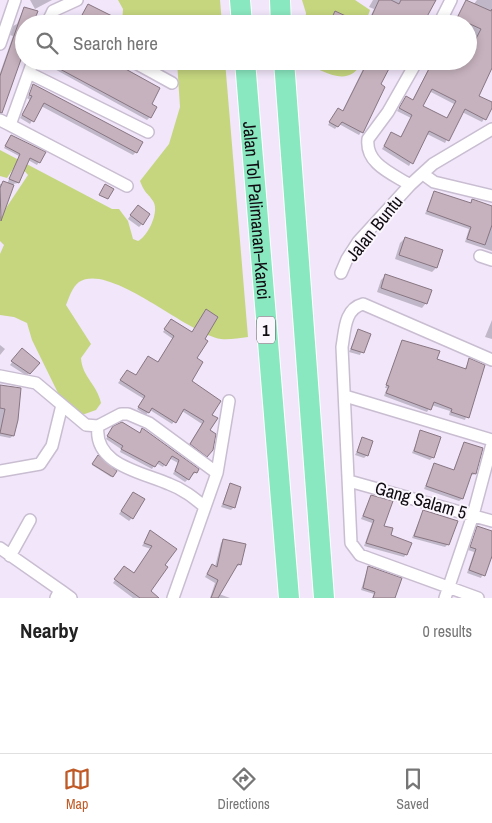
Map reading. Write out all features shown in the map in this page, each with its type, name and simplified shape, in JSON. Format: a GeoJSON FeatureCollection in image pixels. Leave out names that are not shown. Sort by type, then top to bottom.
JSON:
{"type":"FeatureCollection","features":[{"type":"Feature","properties":{"kind":"highway"},"geometry":{"type":"LineString","coordinates":[[240,0],[241,15]]}},
{"type":"Feature","properties":{"kind":"highway"},"geometry":{"type":"LineString","coordinates":[[280,0],[281,15]]}},
{"type":"Feature","properties":{"kind":"highway","name":"Jalan Tol Palimanan–Kanci"},"geometry":{"type":"LineString","coordinates":[[246,70],[289,598]]}},
{"type":"Feature","properties":{"kind":"highway"},"geometry":{"type":"LineString","coordinates":[[285,70],[324,598]]}},
{"type":"Feature","properties":{"kind":"street"},"geometry":{"type":"LineString","coordinates":[[0,44],[15,0]]}},
{"type":"Feature","properties":{"kind":"street"},"geometry":{"type":"LineString","coordinates":[[52,15],[77,0]]}},
{"type":"Feature","properties":{"kind":"street"},"geometry":{"type":"LineString","coordinates":[[444,15],[451,0]]}},
{"type":"Feature","properties":{"kind":"street"},"geometry":{"type":"LineString","coordinates":[[29,70],[5,122],[128,186]]}},
{"type":"Feature","properties":{"kind":"street"},"geometry":{"type":"LineString","coordinates":[[148,70],[172,83]]}},
{"type":"Feature","properties":{"kind":"street"},"geometry":{"type":"LineString","coordinates":[[410,185],[376,163],[367,144],[368,139],[388,112],[412,70]]}},
{"type":"Feature","properties":{"kind":"street"},"geometry":{"type":"LineString","coordinates":[[28,73],[148,132]]}},
{"type":"Feature","properties":{"kind":"street","name":"Jalan Buntu"},"geometry":{"type":"LineString","coordinates":[[341,273],[346,259],[358,242],[410,185],[428,178],[433,164],[492,129]]}},
{"type":"Feature","properties":{"kind":"street"},"geometry":{"type":"LineString","coordinates":[[428,178],[492,196]]}},
{"type":"Feature","properties":{"kind":"street"},"geometry":{"type":"LineString","coordinates":[[480,256],[492,260]]}},
{"type":"Feature","properties":{"kind":"street"},"geometry":{"type":"LineString","coordinates":[[478,598],[446,593],[360,556],[351,543],[342,347],[347,318],[351,310],[363,304],[492,360]]}},
{"type":"Feature","properties":{"kind":"street"},"geometry":{"type":"LineString","coordinates":[[0,376],[36,383],[82,423],[98,426],[121,414],[128,414],[161,429],[200,462],[217,473]]}},
{"type":"Feature","properties":{"kind":"street"},"geometry":{"type":"LineString","coordinates":[[345,396],[492,440]]}},
{"type":"Feature","properties":{"kind":"street"},"geometry":{"type":"LineString","coordinates":[[173,598],[217,473],[229,401]]}},
{"type":"Feature","properties":{"kind":"street"},"geometry":{"type":"LineString","coordinates":[[0,471],[40,464],[52,446],[62,405]]}},
{"type":"Feature","properties":{"kind":"street"},"geometry":{"type":"LineString","coordinates":[[98,426],[96,438],[101,449],[112,458],[129,469],[181,489],[205,507]]}},
{"type":"Feature","properties":{"kind":"street"},"geometry":{"type":"LineString","coordinates":[[446,593],[473,514],[492,444]]}},
{"type":"Feature","properties":{"kind":"street","name":"Gang Salam 5"},"geometry":{"type":"LineString","coordinates":[[349,481],[473,514],[492,521]]}},
{"type":"Feature","properties":{"kind":"street"},"geometry":{"type":"LineString","coordinates":[[10,556],[30,520]]}},
{"type":"Feature","properties":{"kind":"street"},"geometry":{"type":"LineString","coordinates":[[0,548],[58,594],[71,598]]}},
{"type":"Feature","properties":{"kind":"green space"},"geometry":{"type":"Polygon","coordinates":[[[118,0],[220,0],[221,15],[123,15],[123,9],[118,0]]]}},
{"type":"Feature","properties":{"kind":"green space"},"geometry":{"type":"Polygon","coordinates":[[[302,0],[355,0],[370,10],[368,15],[306,15],[302,0]]]}},
{"type":"Feature","properties":{"kind":"green space"},"geometry":{"type":"Polygon","coordinates":[[[178,70],[226,70],[248,337],[221,339],[188,325],[128,290],[109,282],[93,278],[79,282],[66,305],[91,344],[81,358],[82,365],[101,403],[96,410],[82,415],[59,395],[32,340],[27,323],[14,317],[0,315],[0,254],[4,245],[0,241],[0,217],[28,175],[22,168],[15,166],[7,178],[0,176],[0,150],[112,209],[119,209],[128,221],[133,239],[138,241],[149,229],[155,211],[153,201],[140,181],[169,144],[180,107],[178,70]]]}},
{"type":"Feature","properties":{"kind":"green space"},"geometry":{"type":"Polygon","coordinates":[[[320,70],[357,70],[346,76],[320,70]]]}},
{"type":"Feature","properties":{"kind":"building"},"geometry":{"type":"Polygon","coordinates":[[[379,0],[391,0],[399,4],[401,0],[436,0],[428,15],[372,15],[379,0]]]}},
{"type":"Feature","properties":{"kind":"building"},"geometry":{"type":"Polygon","coordinates":[[[466,0],[491,11],[492,9],[492,68],[479,96],[492,102],[492,108],[486,120],[465,109],[449,141],[429,131],[413,164],[384,146],[391,132],[401,137],[412,115],[399,108],[406,96],[413,100],[428,70],[477,70],[477,37],[481,29],[477,27],[477,15],[458,15],[466,0]],[[432,89],[423,106],[447,118],[456,101],[432,89]]]}},
{"type":"Feature","properties":{"kind":"building"},"geometry":{"type":"Polygon","coordinates":[[[88,4],[111,15],[82,15],[88,4]]]}},
{"type":"Feature","properties":{"kind":"building"},"geometry":{"type":"Polygon","coordinates":[[[24,7],[38,11],[36,15],[21,15],[24,7]]]}},
{"type":"Feature","properties":{"kind":"building"},"geometry":{"type":"Polygon","coordinates":[[[335,11],[344,15],[333,15],[335,11]]]}},
{"type":"Feature","properties":{"kind":"building"},"geometry":{"type":"Polygon","coordinates":[[[15,33],[15,70],[17,70],[2,113],[0,113],[0,76],[15,33]]]}},
{"type":"Feature","properties":{"kind":"building"},"geometry":{"type":"Polygon","coordinates":[[[62,70],[127,70],[160,88],[152,104],[157,107],[151,118],[62,70]]]}},
{"type":"Feature","properties":{"kind":"building"},"geometry":{"type":"Polygon","coordinates":[[[364,70],[388,70],[381,84],[385,87],[363,133],[342,122],[338,127],[329,122],[338,108],[343,111],[364,70]]]}},
{"type":"Feature","properties":{"kind":"building"},"geometry":{"type":"Polygon","coordinates":[[[33,84],[143,142],[137,153],[44,103],[34,122],[22,115],[32,96],[29,95],[33,84]]]}},
{"type":"Feature","properties":{"kind":"building"},"geometry":{"type":"Polygon","coordinates":[[[11,135],[46,152],[40,163],[30,158],[19,183],[9,179],[20,154],[5,146],[11,135]]]}},
{"type":"Feature","properties":{"kind":"building"},"geometry":{"type":"Polygon","coordinates":[[[3,181],[14,185],[1,221],[0,188],[3,181]]]}},
{"type":"Feature","properties":{"kind":"building"},"geometry":{"type":"Polygon","coordinates":[[[105,184],[114,189],[108,199],[99,195],[105,184]]]}},
{"type":"Feature","properties":{"kind":"building"},"geometry":{"type":"Polygon","coordinates":[[[434,191],[471,203],[472,199],[492,206],[492,225],[485,245],[467,239],[471,227],[427,211],[434,191]]]}},
{"type":"Feature","properties":{"kind":"building"},"geometry":{"type":"Polygon","coordinates":[[[138,205],[150,214],[143,225],[130,215],[138,205]]]}},
{"type":"Feature","properties":{"kind":"building"},"geometry":{"type":"Polygon","coordinates":[[[405,237],[443,250],[437,268],[399,255],[405,237]]]}},
{"type":"Feature","properties":{"kind":"building"},"geometry":{"type":"Polygon","coordinates":[[[385,274],[432,290],[427,304],[381,288],[385,274]]]}},
{"type":"Feature","properties":{"kind":"building"},"geometry":{"type":"Polygon","coordinates":[[[206,309],[218,317],[205,339],[208,341],[197,358],[203,362],[192,381],[221,401],[212,415],[218,418],[210,430],[216,434],[213,450],[207,457],[190,444],[204,421],[184,409],[176,423],[152,408],[149,413],[138,407],[145,396],[120,380],[127,370],[136,375],[148,356],[158,362],[174,336],[164,329],[171,319],[192,332],[206,309]]]}},
{"type":"Feature","properties":{"kind":"building"},"geometry":{"type":"Polygon","coordinates":[[[358,329],[371,334],[364,353],[351,349],[358,329]]]}},
{"type":"Feature","properties":{"kind":"building"},"geometry":{"type":"Polygon","coordinates":[[[402,340],[440,351],[437,359],[466,369],[469,358],[485,365],[469,418],[451,412],[452,409],[434,402],[431,410],[386,393],[389,386],[386,385],[402,340]]]}},
{"type":"Feature","properties":{"kind":"building"},"geometry":{"type":"Polygon","coordinates":[[[22,348],[40,363],[30,374],[11,361],[22,348]]]}},
{"type":"Feature","properties":{"kind":"building"},"geometry":{"type":"Polygon","coordinates":[[[0,385],[21,388],[18,420],[14,436],[0,433],[5,409],[0,408],[0,385]]]}},
{"type":"Feature","properties":{"kind":"building"},"geometry":{"type":"Polygon","coordinates":[[[122,422],[140,433],[142,428],[145,430],[199,469],[197,473],[194,472],[189,480],[175,471],[179,460],[172,456],[166,466],[159,461],[155,467],[121,449],[123,446],[107,436],[113,426],[122,422]]]}},
{"type":"Feature","properties":{"kind":"building"},"geometry":{"type":"Polygon","coordinates":[[[420,430],[441,437],[434,458],[414,451],[420,430]]]}},
{"type":"Feature","properties":{"kind":"building"},"geometry":{"type":"Polygon","coordinates":[[[362,437],[373,441],[368,456],[357,452],[362,437]]]}},
{"type":"Feature","properties":{"kind":"building"},"geometry":{"type":"Polygon","coordinates":[[[464,442],[483,448],[476,474],[472,473],[463,499],[426,486],[434,463],[454,470],[464,442]]]}},
{"type":"Feature","properties":{"kind":"building"},"geometry":{"type":"Polygon","coordinates":[[[98,455],[117,471],[113,477],[92,464],[98,455]]]}},
{"type":"Feature","properties":{"kind":"building"},"geometry":{"type":"Polygon","coordinates":[[[230,483],[241,487],[235,508],[223,504],[230,483]]]}},
{"type":"Feature","properties":{"kind":"building"},"geometry":{"type":"Polygon","coordinates":[[[133,492],[145,499],[133,519],[121,511],[133,492]]]}},
{"type":"Feature","properties":{"kind":"building"},"geometry":{"type":"Polygon","coordinates":[[[371,495],[393,501],[384,526],[393,528],[391,535],[412,543],[407,555],[366,543],[374,520],[363,516],[371,495]]]}},
{"type":"Feature","properties":{"kind":"building"},"geometry":{"type":"Polygon","coordinates":[[[423,510],[458,521],[449,545],[414,536],[423,510]]]}},
{"type":"Feature","properties":{"kind":"building"},"geometry":{"type":"Polygon","coordinates":[[[477,526],[492,531],[492,556],[485,576],[469,570],[476,549],[470,547],[477,526]]]}},
{"type":"Feature","properties":{"kind":"building"},"geometry":{"type":"Polygon","coordinates":[[[150,530],[177,549],[165,565],[168,567],[151,591],[159,598],[140,598],[114,579],[124,566],[134,573],[152,546],[144,543],[150,530]]]}},
{"type":"Feature","properties":{"kind":"building"},"geometry":{"type":"Polygon","coordinates":[[[223,539],[246,544],[241,565],[238,564],[218,598],[211,598],[218,580],[207,574],[212,564],[217,567],[223,539]]]}},
{"type":"Feature","properties":{"kind":"building"},"geometry":{"type":"Polygon","coordinates":[[[368,566],[402,578],[395,598],[373,598],[375,592],[363,588],[368,566]]]}}]}
